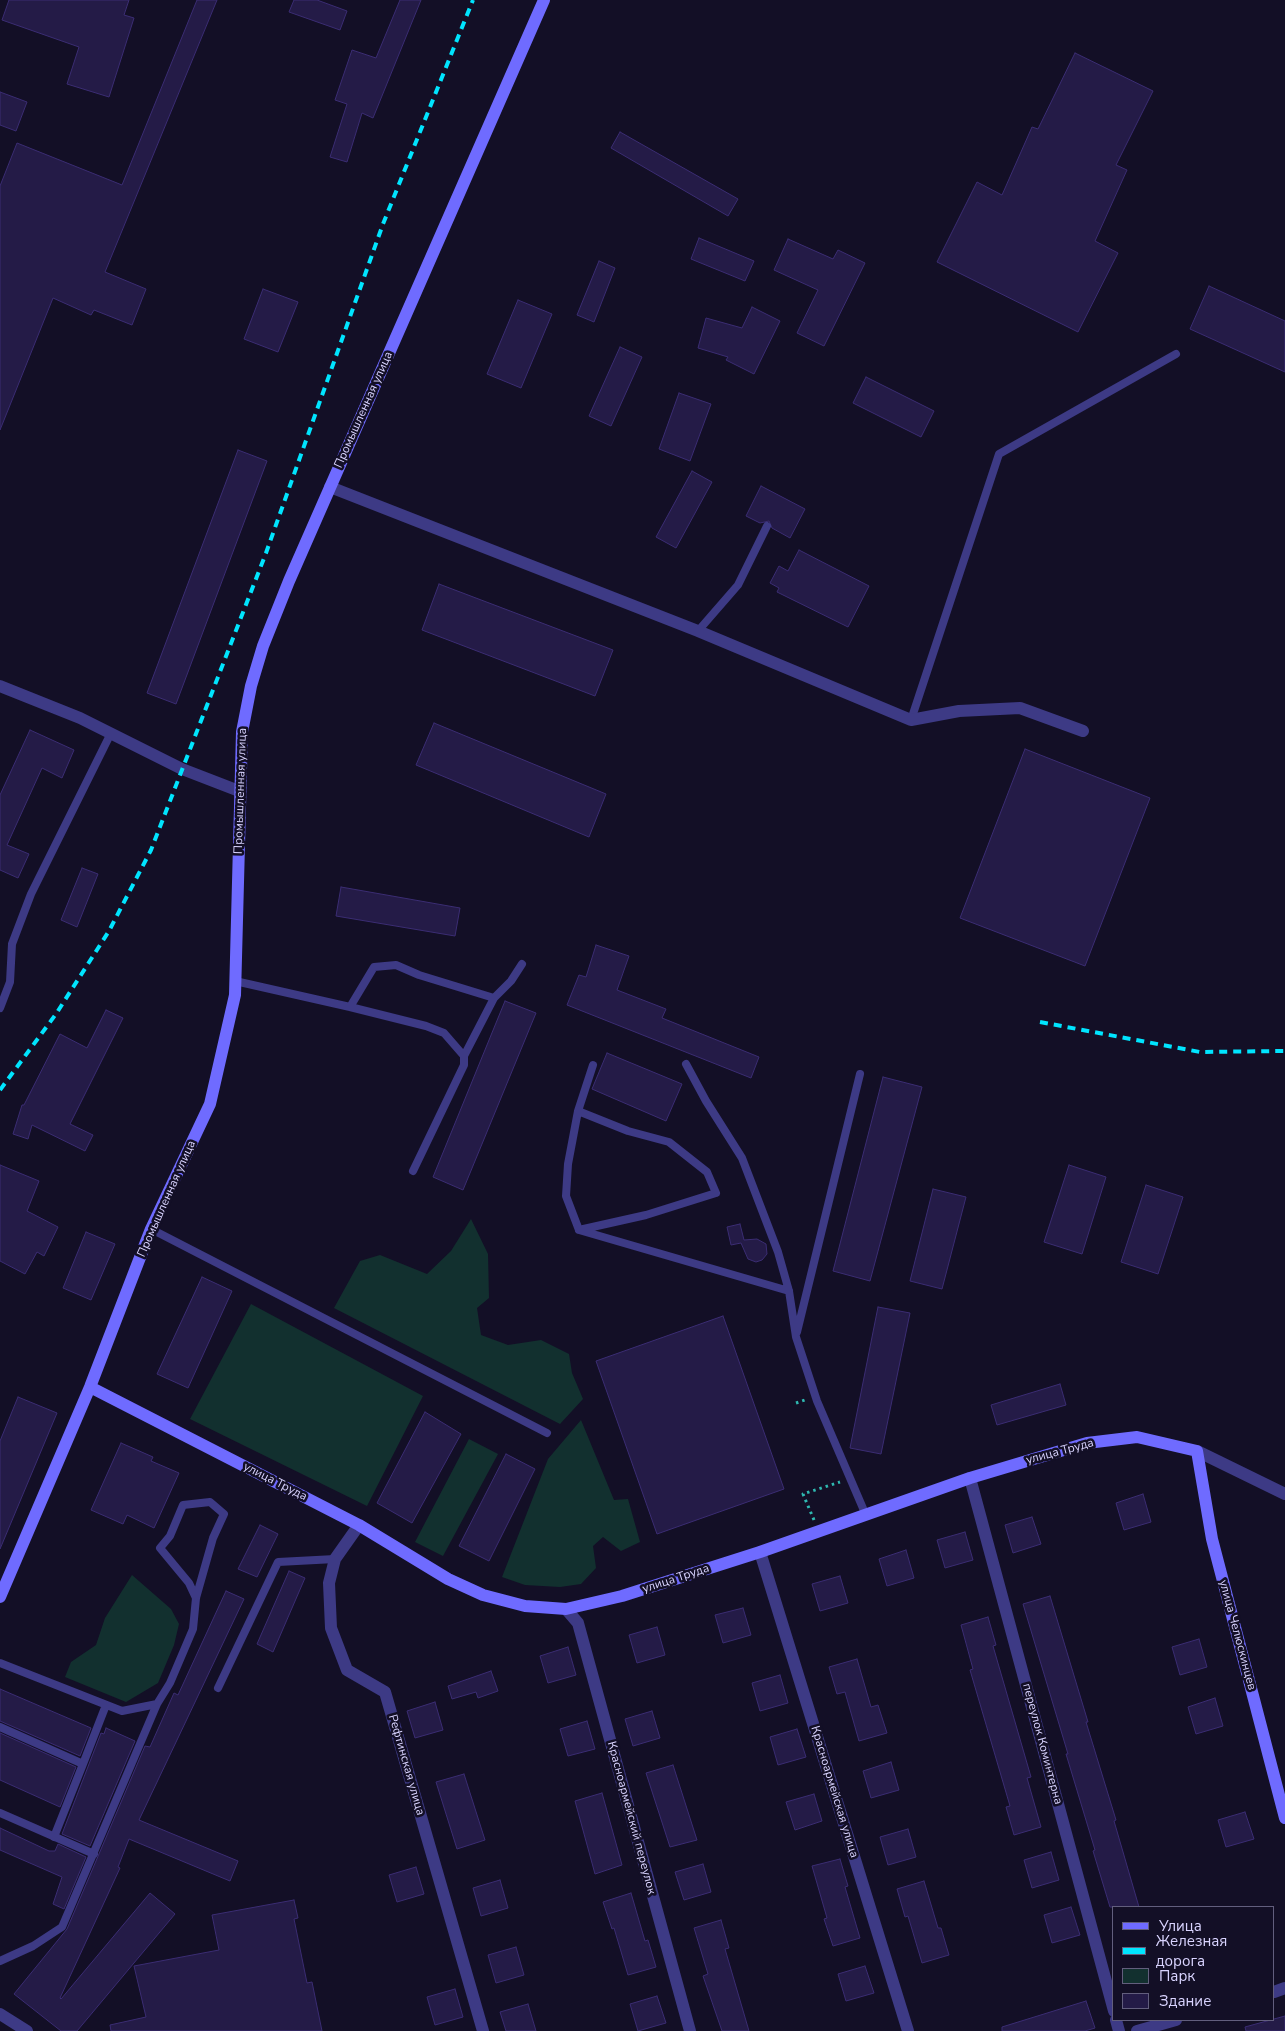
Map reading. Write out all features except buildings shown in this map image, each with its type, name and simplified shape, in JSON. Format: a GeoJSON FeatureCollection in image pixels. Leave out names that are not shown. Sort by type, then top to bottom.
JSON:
{"type":"FeatureCollection","features":[{"type":"Feature","properties":{"kind":"main road","name":"Промышленная улица"},"geometry":{"type":"LineString","coordinates":[[0,1597],[90,1387],[151,1230],[210,1104],[235,995],[242,732],[251,686],[263,646],[330,487],[544,0]]}},
{"type":"Feature","properties":{"kind":"main road","name":"улица Труда"},"geometry":{"type":"LineString","coordinates":[[90,1387],[359,1525],[448,1579],[483,1595],[525,1606],[566,1609],[622,1596],[760,1552],[970,1478],[1087,1443],[1137,1437],[1197,1451]]}},
{"type":"Feature","properties":{"kind":"main road","name":"улица Челюскинцев"},"geometry":{"type":"LineString","coordinates":[[1197,1451],[1212,1539],[1285,1818]]}},
{"type":"Feature","properties":{"kind":"street"},"geometry":{"type":"LineString","coordinates":[[330,487],[698,631],[911,720],[960,711],[1020,708],[1083,731]]}},
{"type":"Feature","properties":{"kind":"street"},"geometry":{"type":"LineString","coordinates":[[0,686],[80,718],[182,769],[239,792]]}},
{"type":"Feature","properties":{"kind":"street","name":"улица Труда"},"geometry":{"type":"LineString","coordinates":[[1197,1451],[1285,1494]]}},
{"type":"Feature","properties":{"kind":"street","name":"переулок Коминтерна"},"geometry":{"type":"LineString","coordinates":[[970,1478],[1112,2003]]}},
{"type":"Feature","properties":{"kind":"street","name":"Рефтинская улица"},"geometry":{"type":"LineString","coordinates":[[359,1525],[335,1559],[330,1583],[331,1628],[347,1670],[385,1692],[483,2031]]}},
{"type":"Feature","properties":{"kind":"street","name":"Красноармейская улица"},"geometry":{"type":"LineString","coordinates":[[760,1552],[908,2031]]}},
{"type":"Feature","properties":{"kind":"street","name":"Красноармейский переулок"},"geometry":{"type":"LineString","coordinates":[[566,1609],[578,1623],[690,2031]]}},
{"type":"Feature","properties":{"kind":"street"},"geometry":{"type":"LineString","coordinates":[[0,2014],[27,2031]]}},
{"type":"Feature","properties":{"kind":"street"},"geometry":{"type":"LineString","coordinates":[[1137,2031],[1172,2021]]}},
{"type":"Feature","properties":{"kind":"lane"},"geometry":{"type":"LineString","coordinates":[[911,720],[999,454],[1176,354]]}},
{"type":"Feature","properties":{"kind":"lane"},"geometry":{"type":"LineString","coordinates":[[698,631],[738,586],[767,526]]}},
{"type":"Feature","properties":{"kind":"lane"},"geometry":{"type":"LineString","coordinates":[[0,1008],[10,982],[12,944],[30,894],[111,733]]}},
{"type":"Feature","properties":{"kind":"lane"},"geometry":{"type":"LineString","coordinates":[[413,1171],[464,1066],[464,1056],[494,998],[511,981],[522,964]]}},
{"type":"Feature","properties":{"kind":"lane"},"geometry":{"type":"LineString","coordinates":[[350,1007],[374,967],[396,965],[420,975],[494,998]]}},
{"type":"Feature","properties":{"kind":"lane"},"geometry":{"type":"LineString","coordinates":[[235,981],[426,1026],[444,1033],[464,1056]]}},
{"type":"Feature","properties":{"kind":"lane"},"geometry":{"type":"LineString","coordinates":[[686,1064],[706,1101],[742,1158],[778,1252],[789,1291],[796,1337],[817,1401],[865,1514]]}},
{"type":"Feature","properties":{"kind":"lane"},"geometry":{"type":"LineString","coordinates":[[578,1230],[566,1196],[568,1164],[578,1111],[593,1065]]}},
{"type":"Feature","properties":{"kind":"lane"},"geometry":{"type":"LineString","coordinates":[[796,1337],[860,1074]]}},
{"type":"Feature","properties":{"kind":"lane"},"geometry":{"type":"LineString","coordinates":[[578,1111],[628,1131],[669,1142],[708,1172],[716,1193],[646,1215],[578,1230]]}},
{"type":"Feature","properties":{"kind":"lane"},"geometry":{"type":"LineString","coordinates":[[151,1230],[547,1433]]}},
{"type":"Feature","properties":{"kind":"lane"},"geometry":{"type":"LineString","coordinates":[[578,1230],[789,1291]]}},
{"type":"Feature","properties":{"kind":"lane"},"geometry":{"type":"LineString","coordinates":[[0,1961],[33,1946],[62,1927],[157,1704],[170,1684],[193,1629],[196,1598],[213,1538],[224,1514],[210,1502],[183,1505],[170,1536],[160,1548],[189,1583],[196,1598]]}},
{"type":"Feature","properties":{"kind":"lane"},"geometry":{"type":"LineString","coordinates":[[218,1688],[278,1562],[335,1559]]}},
{"type":"Feature","properties":{"kind":"lane"},"geometry":{"type":"LineString","coordinates":[[0,1663],[122,1710],[157,1704]]}},
{"type":"Feature","properties":{"kind":"lane"},"geometry":{"type":"LineString","coordinates":[[54,1836],[106,1704]]}},
{"type":"Feature","properties":{"kind":"lane"},"geometry":{"type":"LineString","coordinates":[[0,1727],[83,1764]]}},
{"type":"Feature","properties":{"kind":"lane"},"geometry":{"type":"LineString","coordinates":[[0,1813],[94,1854]]}},
{"type":"Feature","properties":{"kind":"path"},"geometry":{"type":"LineString","coordinates":[[796,1403],[809,1398]]}},
{"type":"Feature","properties":{"kind":"path"},"geometry":{"type":"LineString","coordinates":[[811,1511],[803,1494],[844,1480]]}},
{"type":"Feature","properties":{"kind":"green space"},"geometry":{"type":"Polygon","coordinates":[[[471,1219],[488,1254],[489,1298],[477,1308],[481,1335],[508,1345],[541,1340],[569,1354],[572,1373],[583,1399],[560,1424],[334,1308],[360,1261],[380,1255],[427,1274],[451,1251],[471,1219]]]}},
{"type":"Feature","properties":{"kind":"green space"},"geometry":{"type":"Polygon","coordinates":[[[251,1304],[423,1396],[367,1506],[190,1419],[251,1304]]]}},
{"type":"Feature","properties":{"kind":"green space"},"geometry":{"type":"Polygon","coordinates":[[[581,1420],[614,1500],[628,1499],[640,1542],[621,1551],[603,1537],[593,1546],[596,1568],[581,1584],[560,1587],[525,1585],[502,1577],[548,1459],[581,1420]]]}},
{"type":"Feature","properties":{"kind":"green space"},"geometry":{"type":"Polygon","coordinates":[[[469,1439],[498,1454],[443,1556],[415,1542],[469,1439]]]}},
{"type":"Feature","properties":{"kind":"green space"},"geometry":{"type":"Polygon","coordinates":[[[132,1575],[171,1609],[179,1624],[174,1645],[158,1683],[126,1702],[65,1677],[71,1662],[96,1645],[105,1618],[132,1575]]]}},
{"type":"Feature","properties":{"kind":"railway"},"geometry":{"type":"LineString","coordinates":[[0,1090],[56,1014],[109,931],[151,850],[266,553],[383,224],[473,0]]}},
{"type":"Feature","properties":{"kind":"railway"},"geometry":{"type":"LineString","coordinates":[[1040,1022],[1200,1052],[1285,1051]]}}]}
